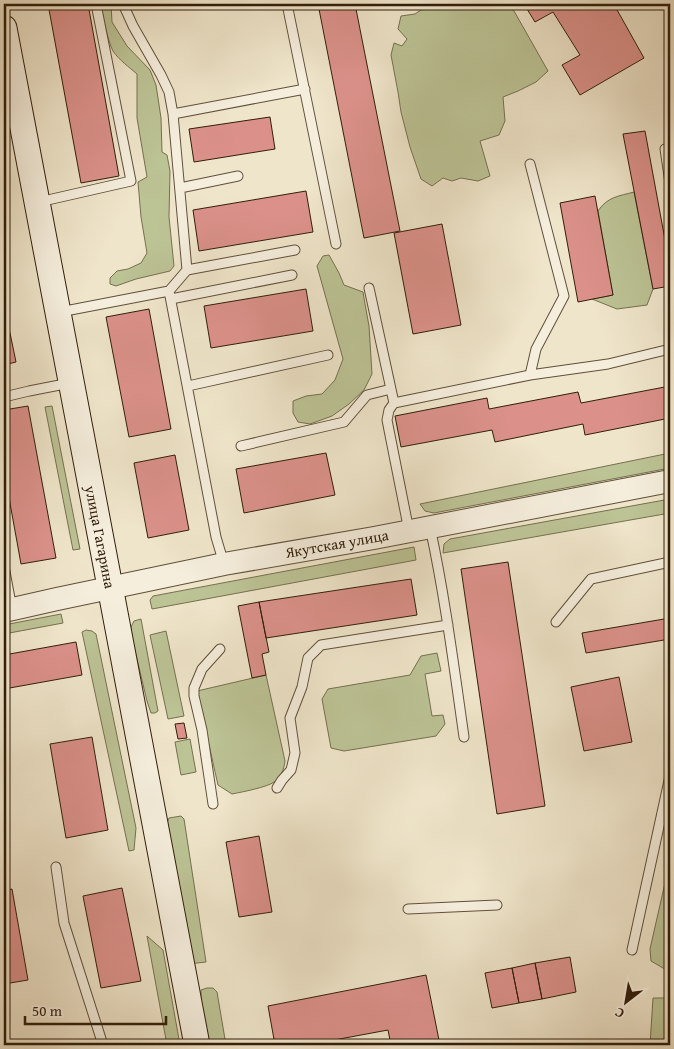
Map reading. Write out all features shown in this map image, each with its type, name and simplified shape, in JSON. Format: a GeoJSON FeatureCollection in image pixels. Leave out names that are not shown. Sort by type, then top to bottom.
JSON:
{"type":"FeatureCollection","features":[{"type":"Feature","properties":{"kind":"main road","name":"улица Гагарина"},"geometry":{"type":"LineString","coordinates":[[4,28],[197,1045]]}},
{"type":"Feature","properties":{"kind":"street","name":"Якутская улица"},"geometry":{"type":"LineString","coordinates":[[8,610],[224,564],[419,529],[670,480]]}},
{"type":"Feature","properties":{"kind":"lane"},"geometry":{"type":"LineString","coordinates":[[37,202],[131,181],[96,4]]}},
{"type":"Feature","properties":{"kind":"lane"},"geometry":{"type":"LineString","coordinates":[[123,4],[169,92],[173,114],[187,270],[170,295],[216,536],[224,564]]}},
{"type":"Feature","properties":{"kind":"lane"},"geometry":{"type":"LineString","coordinates":[[287,4],[336,244]]}},
{"type":"Feature","properties":{"kind":"lane"},"geometry":{"type":"LineString","coordinates":[[173,114],[305,89]]}},
{"type":"Feature","properties":{"kind":"lane"},"geometry":{"type":"LineString","coordinates":[[665,149],[670,183]]}},
{"type":"Feature","properties":{"kind":"lane"},"geometry":{"type":"LineString","coordinates":[[530,164],[564,296],[536,349],[530,375]]}},
{"type":"Feature","properties":{"kind":"lane"},"geometry":{"type":"LineString","coordinates":[[180,188],[238,176]]}},
{"type":"Feature","properties":{"kind":"lane"},"geometry":{"type":"LineString","coordinates":[[187,270],[295,250]]}},
{"type":"Feature","properties":{"kind":"lane"},"geometry":{"type":"LineString","coordinates":[[57,313],[292,275]]}},
{"type":"Feature","properties":{"kind":"lane"},"geometry":{"type":"LineString","coordinates":[[369,288],[394,403]]}},
{"type":"Feature","properties":{"kind":"lane"},"geometry":{"type":"LineString","coordinates":[[464,737],[437,561],[419,529],[387,420],[389,410],[394,403],[530,375],[608,364],[670,349]]}},
{"type":"Feature","properties":{"kind":"lane"},"geometry":{"type":"LineString","coordinates":[[188,386],[328,355]]}},
{"type":"Feature","properties":{"kind":"lane"},"geometry":{"type":"LineString","coordinates":[[4,397],[70,383]]}},
{"type":"Feature","properties":{"kind":"lane"},"geometry":{"type":"LineString","coordinates":[[240,446],[344,422],[367,395],[391,389]]}},
{"type":"Feature","properties":{"kind":"lane"},"geometry":{"type":"LineString","coordinates":[[556,622],[591,578],[670,562]]}},
{"type":"Feature","properties":{"kind":"lane"},"geometry":{"type":"LineString","coordinates":[[4,566],[8,610]]}},
{"type":"Feature","properties":{"kind":"lane"},"geometry":{"type":"LineString","coordinates":[[277,788],[291,770],[295,753],[290,718],[302,687],[308,658],[321,644],[448,625]]}},
{"type":"Feature","properties":{"kind":"lane"},"geometry":{"type":"LineString","coordinates":[[213,804],[194,688],[202,669],[220,649]]}},
{"type":"Feature","properties":{"kind":"lane"},"geometry":{"type":"LineString","coordinates":[[632,950],[670,776]]}},
{"type":"Feature","properties":{"kind":"lane"},"geometry":{"type":"LineString","coordinates":[[56,867],[64,922],[103,1045]]}},
{"type":"Feature","properties":{"kind":"lane"},"geometry":{"type":"LineString","coordinates":[[408,909],[497,905]]}},
{"type":"Feature","properties":{"kind":"green space"},"geometry":{"type":"Polygon","coordinates":[[[101,4],[111,4],[112,22],[127,46],[150,70],[156,85],[161,118],[162,152],[167,155],[170,171],[169,217],[174,266],[170,271],[116,286],[110,284],[110,278],[117,271],[128,269],[141,263],[147,253],[138,182],[147,177],[137,118],[137,74],[113,51],[107,35],[101,4]]]}},
{"type":"Feature","properties":{"kind":"green space"},"geometry":{"type":"Polygon","coordinates":[[[430,4],[448,4],[452,9],[459,4],[510,4],[548,71],[536,82],[503,97],[505,121],[499,135],[480,141],[490,176],[478,181],[461,178],[452,181],[443,178],[432,186],[421,179],[410,147],[401,112],[391,55],[394,43],[402,46],[407,39],[398,29],[401,16],[415,14],[430,4]]]}},
{"type":"Feature","properties":{"kind":"green space"},"geometry":{"type":"Polygon","coordinates":[[[634,192],[653,289],[647,305],[617,309],[592,299],[613,295],[598,211],[609,200],[634,192]]]}},
{"type":"Feature","properties":{"kind":"green space"},"geometry":{"type":"Polygon","coordinates":[[[329,255],[344,285],[363,292],[369,326],[372,374],[364,390],[349,404],[332,416],[310,424],[298,422],[293,413],[293,401],[306,396],[322,394],[335,380],[343,359],[317,266],[323,256],[329,255]]]}},
{"type":"Feature","properties":{"kind":"green space"},"geometry":{"type":"Polygon","coordinates":[[[52,406],[80,549],[73,550],[45,407],[52,406]]]}},
{"type":"Feature","properties":{"kind":"green space"},"geometry":{"type":"Polygon","coordinates":[[[670,453],[670,468],[434,513],[425,511],[420,504],[670,453]]]}},
{"type":"Feature","properties":{"kind":"green space"},"geometry":{"type":"Polygon","coordinates":[[[670,499],[670,513],[443,553],[444,544],[450,539],[670,499]]]}},
{"type":"Feature","properties":{"kind":"green space"},"geometry":{"type":"Polygon","coordinates":[[[414,547],[416,560],[152,609],[150,600],[153,596],[414,547]]]}},
{"type":"Feature","properties":{"kind":"green space"},"geometry":{"type":"Polygon","coordinates":[[[61,614],[63,623],[4,634],[4,625],[61,614]]]}},
{"type":"Feature","properties":{"kind":"green space"},"geometry":{"type":"Polygon","coordinates":[[[141,619],[158,711],[155,713],[151,713],[147,701],[131,634],[131,627],[134,621],[141,619]]]}},
{"type":"Feature","properties":{"kind":"green space"},"geometry":{"type":"Polygon","coordinates":[[[86,630],[96,634],[136,828],[134,850],[129,851],[82,632],[86,630]]]}},
{"type":"Feature","properties":{"kind":"green space"},"geometry":{"type":"Polygon","coordinates":[[[166,631],[184,716],[168,719],[150,635],[166,631]]]}},
{"type":"Feature","properties":{"kind":"green space"},"geometry":{"type":"Polygon","coordinates":[[[437,653],[441,671],[425,674],[432,716],[443,715],[445,724],[436,736],[344,751],[331,748],[322,699],[328,689],[410,675],[421,656],[437,653]]]}},
{"type":"Feature","properties":{"kind":"green space"},"geometry":{"type":"Polygon","coordinates":[[[266,675],[285,761],[284,767],[279,778],[271,784],[232,794],[218,785],[197,691],[266,675]]]}},
{"type":"Feature","properties":{"kind":"green space"},"geometry":{"type":"Polygon","coordinates":[[[190,739],[196,772],[181,775],[175,742],[190,739]]]}},
{"type":"Feature","properties":{"kind":"green space"},"geometry":{"type":"Polygon","coordinates":[[[181,816],[184,819],[206,962],[188,964],[167,823],[169,818],[181,816]]]}},
{"type":"Feature","properties":{"kind":"green space"},"geometry":{"type":"Polygon","coordinates":[[[670,861],[670,972],[651,961],[650,949],[670,861]]]}},
{"type":"Feature","properties":{"kind":"green space"},"geometry":{"type":"Polygon","coordinates":[[[147,936],[163,950],[180,1045],[167,1045],[147,936]]]}},
{"type":"Feature","properties":{"kind":"green space"},"geometry":{"type":"Polygon","coordinates":[[[213,988],[217,992],[226,1045],[209,1045],[201,1002],[201,990],[213,988]]]}},
{"type":"Feature","properties":{"kind":"green space"},"geometry":{"type":"Polygon","coordinates":[[[653,998],[670,998],[670,1045],[650,1045],[653,998]]]}},
{"type":"Feature","properties":{"kind":"building"},"geometry":{"type":"Polygon","coordinates":[[[48,4],[88,4],[119,176],[81,183],[48,4]]]}},
{"type":"Feature","properties":{"kind":"building"},"geometry":{"type":"Polygon","coordinates":[[[318,4],[355,4],[400,231],[364,238],[318,4]]]}},
{"type":"Feature","properties":{"kind":"building"},"geometry":{"type":"Polygon","coordinates":[[[524,4],[623,4],[616,8],[644,58],[580,95],[562,65],[580,55],[553,12],[535,22],[524,4]]]}},
{"type":"Feature","properties":{"kind":"building"},"geometry":{"type":"Polygon","coordinates":[[[270,117],[275,149],[194,162],[189,129],[270,117]]]}},
{"type":"Feature","properties":{"kind":"building"},"geometry":{"type":"Polygon","coordinates":[[[645,131],[670,267],[670,286],[653,289],[623,134],[645,131]]]}},
{"type":"Feature","properties":{"kind":"building"},"geometry":{"type":"Polygon","coordinates":[[[306,191],[313,232],[199,251],[193,210],[306,191]]]}},
{"type":"Feature","properties":{"kind":"building"},"geometry":{"type":"Polygon","coordinates":[[[595,196],[613,295],[578,302],[560,203],[595,196]]]}},
{"type":"Feature","properties":{"kind":"building"},"geometry":{"type":"Polygon","coordinates":[[[442,224],[461,325],[413,334],[394,233],[442,224]]]}},
{"type":"Feature","properties":{"kind":"building"},"geometry":{"type":"Polygon","coordinates":[[[306,289],[313,331],[211,348],[204,306],[306,289]]]}},
{"type":"Feature","properties":{"kind":"building"},"geometry":{"type":"Polygon","coordinates":[[[4,304],[16,362],[4,365],[4,304]]]}},
{"type":"Feature","properties":{"kind":"building"},"geometry":{"type":"Polygon","coordinates":[[[149,309],[171,429],[129,437],[106,317],[149,309]]]}},
{"type":"Feature","properties":{"kind":"building"},"geometry":{"type":"Polygon","coordinates":[[[670,386],[670,418],[585,435],[583,424],[495,442],[492,430],[401,447],[395,416],[487,398],[489,409],[578,392],[581,403],[670,386]]]}},
{"type":"Feature","properties":{"kind":"building"},"geometry":{"type":"Polygon","coordinates":[[[28,406],[56,558],[21,564],[4,470],[4,410],[28,406]]]}},
{"type":"Feature","properties":{"kind":"building"},"geometry":{"type":"Polygon","coordinates":[[[326,453],[335,495],[244,513],[236,469],[326,453]]]}},
{"type":"Feature","properties":{"kind":"building"},"geometry":{"type":"Polygon","coordinates":[[[175,455],[189,530],[148,538],[134,463],[175,455]]]}},
{"type":"Feature","properties":{"kind":"building"},"geometry":{"type":"Polygon","coordinates":[[[508,562],[545,806],[497,814],[461,569],[508,562]]]}},
{"type":"Feature","properties":{"kind":"building"},"geometry":{"type":"Polygon","coordinates":[[[411,579],[417,615],[266,638],[259,602],[411,579]]]}},
{"type":"Feature","properties":{"kind":"building"},"geometry":{"type":"Polygon","coordinates":[[[259,602],[269,652],[262,654],[266,675],[252,678],[238,606],[259,602]]]}},
{"type":"Feature","properties":{"kind":"building"},"geometry":{"type":"Polygon","coordinates":[[[670,618],[670,639],[586,653],[582,633],[670,618]]]}},
{"type":"Feature","properties":{"kind":"building"},"geometry":{"type":"Polygon","coordinates":[[[76,642],[82,675],[4,689],[4,655],[76,642]]]}},
{"type":"Feature","properties":{"kind":"building"},"geometry":{"type":"Polygon","coordinates":[[[619,677],[632,742],[584,751],[571,687],[619,677]]]}},
{"type":"Feature","properties":{"kind":"building"},"geometry":{"type":"Polygon","coordinates":[[[184,723],[187,738],[178,739],[175,724],[184,723]]]}},
{"type":"Feature","properties":{"kind":"building"},"geometry":{"type":"Polygon","coordinates":[[[92,737],[108,830],[66,838],[50,744],[92,737]]]}},
{"type":"Feature","properties":{"kind":"building"},"geometry":{"type":"Polygon","coordinates":[[[259,836],[272,912],[239,917],[226,842],[259,836]]]}},
{"type":"Feature","properties":{"kind":"building"},"geometry":{"type":"Polygon","coordinates":[[[122,888],[141,981],[101,988],[83,896],[122,888]]]}},
{"type":"Feature","properties":{"kind":"building"},"geometry":{"type":"Polygon","coordinates":[[[12,889],[28,980],[4,984],[4,891],[12,889]]]}},
{"type":"Feature","properties":{"kind":"building"},"geometry":{"type":"Polygon","coordinates":[[[570,957],[576,992],[542,999],[535,963],[570,957]]]}},
{"type":"Feature","properties":{"kind":"building"},"geometry":{"type":"Polygon","coordinates":[[[535,963],[542,999],[519,1003],[512,968],[535,963]]]}},
{"type":"Feature","properties":{"kind":"building"},"geometry":{"type":"Polygon","coordinates":[[[512,968],[519,1003],[492,1008],[485,973],[512,968]]]}},
{"type":"Feature","properties":{"kind":"building"},"geometry":{"type":"Polygon","coordinates":[[[426,975],[440,1045],[391,1045],[388,1030],[318,1043],[319,1045],[275,1045],[268,1006],[426,975]]]}}]}
